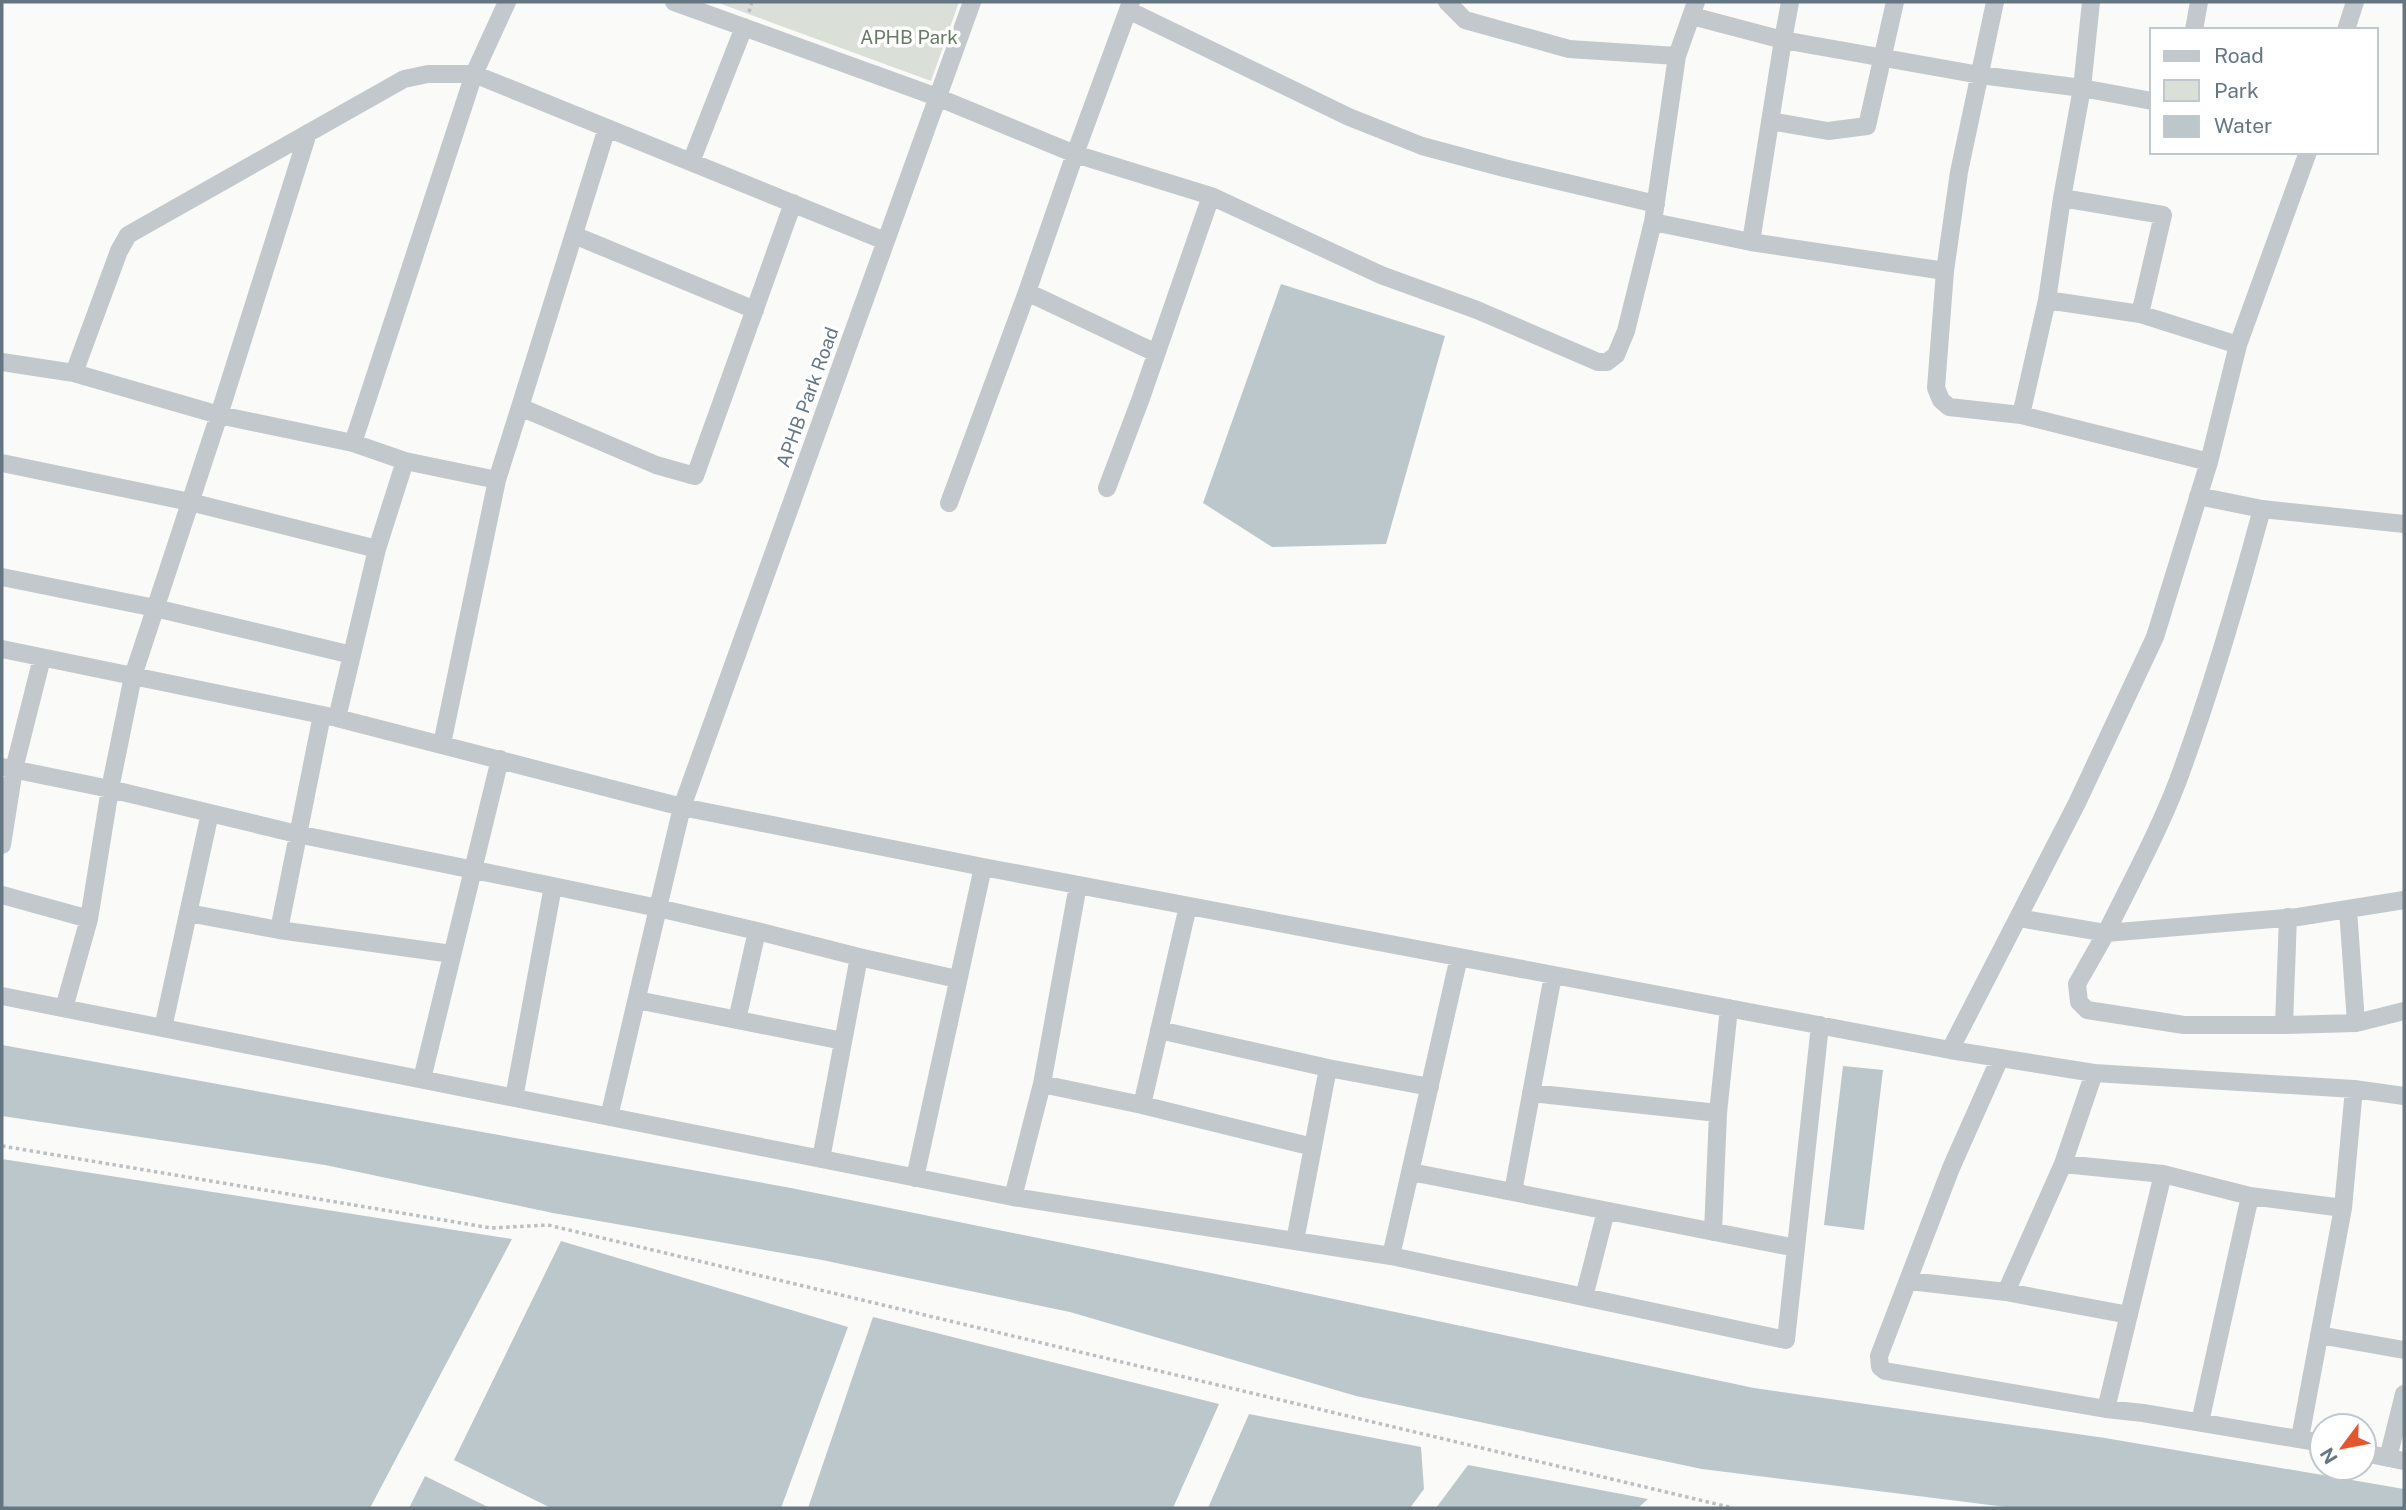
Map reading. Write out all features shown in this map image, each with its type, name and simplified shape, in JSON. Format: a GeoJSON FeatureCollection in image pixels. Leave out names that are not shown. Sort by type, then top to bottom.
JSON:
{"type":"FeatureCollection","features":[{"type":"Feature","properties":{"kind":"street"},"geometry":{"type":"LineString","coordinates":[[353,443],[474,74],[507,2]]}},
{"type":"Feature","properties":{"kind":"street"},"geometry":{"type":"LineString","coordinates":[[674,2],[747,19],[1075,154],[1211,196],[1381,275],[1477,310],[1598,362],[1607,362],[1616,355],[1626,331],[1653,222],[1676,56],[1694,9],[1783,40],[1980,75],[2082,88],[2150,101]]}},
{"type":"Feature","properties":{"kind":"street","name":"APHB Park Road"},"geometry":{"type":"LineString","coordinates":[[609,1117],[682,807],[972,2]]}},
{"type":"Feature","properties":{"kind":"street"},"geometry":{"type":"LineString","coordinates":[[1447,2],[1465,20],[1569,49],[1676,56]]}},
{"type":"Feature","properties":{"kind":"street"},"geometry":{"type":"LineString","coordinates":[[1751,242],[1790,2]]}},
{"type":"Feature","properties":{"kind":"street"},"geometry":{"type":"LineString","coordinates":[[1770,121],[1828,131],[1867,125],[1895,2]]}},
{"type":"Feature","properties":{"kind":"street"},"geometry":{"type":"LineString","coordinates":[[1995,2],[1959,172],[1945,271],[1936,388],[1941,400],[1949,407],[2021,415],[2209,462]]}},
{"type":"Feature","properties":{"kind":"street"},"geometry":{"type":"LineString","coordinates":[[2021,415],[2047,300],[2082,88],[2091,2]]}},
{"type":"Feature","properties":{"kind":"street"},"geometry":{"type":"LineString","coordinates":[[2194,28],[2199,2]]}},
{"type":"Feature","properties":{"kind":"street"},"geometry":{"type":"LineString","coordinates":[[2347,28],[2355,2]]}},
{"type":"Feature","properties":{"kind":"street"},"geometry":{"type":"LineString","coordinates":[[949,503],[1129,6],[1349,117],[1422,146],[1656,204]]}},
{"type":"Feature","properties":{"kind":"street"},"geometry":{"type":"LineString","coordinates":[[691,162],[747,19]]}},
{"type":"Feature","properties":{"kind":"street"},"geometry":{"type":"LineString","coordinates":[[74,373],[119,251],[128,235],[404,79],[428,74],[474,74],[886,241]]}},
{"type":"Feature","properties":{"kind":"street"},"geometry":{"type":"LineString","coordinates":[[442,744],[497,480],[607,128]]}},
{"type":"Feature","properties":{"kind":"street"},"geometry":{"type":"LineString","coordinates":[[64,1008],[89,919],[110,789],[133,676],[308,133]]}},
{"type":"Feature","properties":{"kind":"street"},"geometry":{"type":"LineString","coordinates":[[1963,1052],[2018,918],[2077,803],[2155,637],[2209,462],[2238,345],[2307,154]]}},
{"type":"Feature","properties":{"kind":"street"},"geometry":{"type":"LineString","coordinates":[[1107,488],[1211,196]]}},
{"type":"Feature","properties":{"kind":"street"},"geometry":{"type":"LineString","coordinates":[[2062,198],[2162,215],[2140,314]]}},
{"type":"Feature","properties":{"kind":"street"},"geometry":{"type":"LineString","coordinates":[[520,407],[656,465],[695,476],[793,203]]}},
{"type":"Feature","properties":{"kind":"street"},"geometry":{"type":"LineString","coordinates":[[1653,222],[1751,242],[1945,271]]}},
{"type":"Feature","properties":{"kind":"street"},"geometry":{"type":"LineString","coordinates":[[574,235],[755,310]]}},
{"type":"Feature","properties":{"kind":"street"},"geometry":{"type":"LineString","coordinates":[[1027,292],[1156,353]]}},
{"type":"Feature","properties":{"kind":"street"},"geometry":{"type":"LineString","coordinates":[[2047,300],[2140,314],[2238,345]]}},
{"type":"Feature","properties":{"kind":"street"},"geometry":{"type":"LineString","coordinates":[[2,362],[74,373],[219,415],[353,443],[405,461],[497,480]]}},
{"type":"Feature","properties":{"kind":"street"},"geometry":{"type":"LineString","coordinates":[[279,930],[297,834],[329,717],[352,655],[377,549],[405,461]]}},
{"type":"Feature","properties":{"kind":"street"},"geometry":{"type":"LineString","coordinates":[[2,463],[190,502],[377,549]]}},
{"type":"Feature","properties":{"kind":"street"},"geometry":{"type":"LineString","coordinates":[[2197,496],[2262,509],[2404,524]]}},
{"type":"Feature","properties":{"kind":"street"},"geometry":{"type":"LineString","coordinates":[[2262,509],[2184,765],[2106,933],[2077,984],[2080,1002],[2087,1010],[2185,1025],[2284,1026],[2356,1023],[2404,1011]]}},
{"type":"Feature","properties":{"kind":"street"},"geometry":{"type":"LineString","coordinates":[[2,576],[155,608],[352,655]]}},
{"type":"Feature","properties":{"kind":"street"},"geometry":{"type":"LineString","coordinates":[[2,649],[329,717],[682,807],[983,867],[1963,1052],[2094,1073],[2354,1090],[2404,1096]]}},
{"type":"Feature","properties":{"kind":"street"},"geometry":{"type":"LineString","coordinates":[[2,845],[8,768],[42,658]]}},
{"type":"Feature","properties":{"kind":"street"},"geometry":{"type":"LineString","coordinates":[[422,1079],[500,759]]}},
{"type":"Feature","properties":{"kind":"street"},"geometry":{"type":"LineString","coordinates":[[8,768],[110,789],[297,834],[658,908],[957,979]]}},
{"type":"Feature","properties":{"kind":"street"},"geometry":{"type":"LineString","coordinates":[[163,1028],[210,813]]}},
{"type":"Feature","properties":{"kind":"street"},"geometry":{"type":"LineString","coordinates":[[915,1178],[983,867]]}},
{"type":"Feature","properties":{"kind":"street"},"geometry":{"type":"LineString","coordinates":[[1013,1197],[1042,1084],[1078,885]]}},
{"type":"Feature","properties":{"kind":"street"},"geometry":{"type":"LineString","coordinates":[[513,1098],[553,887]]}},
{"type":"Feature","properties":{"kind":"street"},"geometry":{"type":"LineString","coordinates":[[2,895],[89,919]]}},
{"type":"Feature","properties":{"kind":"street"},"geometry":{"type":"LineString","coordinates":[[2018,918],[2106,933],[2288,917],[2404,900]]}},
{"type":"Feature","properties":{"kind":"street"},"geometry":{"type":"LineString","coordinates":[[1142,1105],[1188,906]]}},
{"type":"Feature","properties":{"kind":"street"},"geometry":{"type":"LineString","coordinates":[[2348,909],[2356,1023]]}},
{"type":"Feature","properties":{"kind":"street"},"geometry":{"type":"LineString","coordinates":[[188,913],[279,930],[452,954]]}},
{"type":"Feature","properties":{"kind":"street"},"geometry":{"type":"LineString","coordinates":[[2284,1026],[2288,917]]}},
{"type":"Feature","properties":{"kind":"street"},"geometry":{"type":"LineString","coordinates":[[737,1020],[757,931]]}},
{"type":"Feature","properties":{"kind":"street"},"geometry":{"type":"LineString","coordinates":[[821,1159],[859,957]]}},
{"type":"Feature","properties":{"kind":"street"},"geometry":{"type":"LineString","coordinates":[[1391,1256],[1459,957]]}},
{"type":"Feature","properties":{"kind":"street"},"geometry":{"type":"LineString","coordinates":[[1513,1192],[1553,975]]}},
{"type":"Feature","properties":{"kind":"street"},"geometry":{"type":"LineString","coordinates":[[2,996],[1013,1197],[1391,1256],[1786,1340],[1820,1025]]}},
{"type":"Feature","properties":{"kind":"street"},"geometry":{"type":"LineString","coordinates":[[637,1000],[843,1041]]}},
{"type":"Feature","properties":{"kind":"street"},"geometry":{"type":"LineString","coordinates":[[1713,1232],[1718,1113],[1729,1008]]}},
{"type":"Feature","properties":{"kind":"street"},"geometry":{"type":"LineString","coordinates":[[1159,1030],[1328,1068],[1430,1087]]}},
{"type":"Feature","properties":{"kind":"street"},"geometry":{"type":"LineString","coordinates":[[2000,1058],[1951,1168],[1878,1363],[1885,1370],[2106,1409],[2308,1440]]}},
{"type":"Feature","properties":{"kind":"street"},"geometry":{"type":"LineString","coordinates":[[1295,1241],[1328,1068]]}},
{"type":"Feature","properties":{"kind":"street"},"geometry":{"type":"LineString","coordinates":[[2006,1292],[2063,1164],[2094,1073]]}},
{"type":"Feature","properties":{"kind":"street"},"geometry":{"type":"LineString","coordinates":[[1042,1084],[1142,1105],[1313,1147]]}},
{"type":"Feature","properties":{"kind":"street"},"geometry":{"type":"LineString","coordinates":[[2300,1438],[2343,1208],[2354,1090]]}},
{"type":"Feature","properties":{"kind":"street"},"geometry":{"type":"LineString","coordinates":[[1531,1093],[1718,1113]]}},
{"type":"Feature","properties":{"kind":"street"},"geometry":{"type":"LineString","coordinates":[[2063,1164],[2163,1174],[2250,1196],[2343,1208]]}},
{"type":"Feature","properties":{"kind":"street"},"geometry":{"type":"LineString","coordinates":[[1411,1172],[1796,1248]]}},
{"type":"Feature","properties":{"kind":"street"},"geometry":{"type":"LineString","coordinates":[[2106,1409],[2163,1174]]}},
{"type":"Feature","properties":{"kind":"street"},"geometry":{"type":"LineString","coordinates":[[2200,1422],[2250,1196]]}},
{"type":"Feature","properties":{"kind":"street"},"geometry":{"type":"LineString","coordinates":[[1584,1297],[1606,1211]]}},
{"type":"Feature","properties":{"kind":"street"},"geometry":{"type":"LineString","coordinates":[[1909,1281],[2006,1292],[2129,1315]]}},
{"type":"Feature","properties":{"kind":"street"},"geometry":{"type":"LineString","coordinates":[[2319,1335],[2404,1350]]}},
{"type":"Feature","properties":{"kind":"street"},"geometry":{"type":"LineString","coordinates":[[2378,1456],[2396,1460],[2404,1394]]}},
{"type":"Feature","properties":{"kind":"path"},"geometry":{"type":"LineString","coordinates":[[738,6],[747,19]]}},
{"type":"Feature","properties":{"kind":"path"},"geometry":{"type":"LineString","coordinates":[[2,1146],[491,1228],[548,1224],[1733,1508]]}},
{"type":"Feature","properties":{"kind":"green space","name":"APHB Park"},"geometry":{"type":"Polygon","coordinates":[[[716,2],[959,2],[931,81],[716,2]]]}},
{"type":"Feature","properties":{"kind":"water"},"geometry":{"type":"Polygon","coordinates":[[[1281,284],[1445,336],[1386,544],[1272,547],[1203,503],[1281,284]]]}},
{"type":"Feature","properties":{"kind":"water"},"geometry":{"type":"Polygon","coordinates":[[[2,1045],[791,1188],[1216,1274],[1754,1388],[2105,1438],[2308,1473],[2308,1482],[2363,1482],[2404,1489],[2404,1508],[2014,1508],[1702,1469],[1356,1396],[1070,1312],[822,1260],[553,1213],[325,1165],[2,1116],[2,1045]]]}},
{"type":"Feature","properties":{"kind":"water"},"geometry":{"type":"Polygon","coordinates":[[[1843,1066],[1883,1070],[1864,1230],[1824,1225],[1843,1066]]]}},
{"type":"Feature","properties":{"kind":"water"},"geometry":{"type":"Polygon","coordinates":[[[2,1159],[512,1239],[370,1508],[2,1508],[2,1159]]]}},
{"type":"Feature","properties":{"kind":"water"},"geometry":{"type":"Polygon","coordinates":[[[561,1241],[848,1327],[781,1508],[551,1508],[454,1460],[561,1241]]]}},
{"type":"Feature","properties":{"kind":"water"},"geometry":{"type":"Polygon","coordinates":[[[873,1317],[1219,1404],[1173,1508],[808,1508],[873,1317]]]}},
{"type":"Feature","properties":{"kind":"water"},"geometry":{"type":"Polygon","coordinates":[[[1249,1414],[1421,1447],[1424,1489],[1410,1508],[1208,1508],[1249,1414]]]}},
{"type":"Feature","properties":{"kind":"water"},"geometry":{"type":"Polygon","coordinates":[[[1468,1465],[1648,1499],[1638,1508],[1436,1508],[1468,1465]]]}},
{"type":"Feature","properties":{"kind":"water"},"geometry":{"type":"Polygon","coordinates":[[[425,1476],[490,1508],[409,1508],[425,1476]]]}}]}
